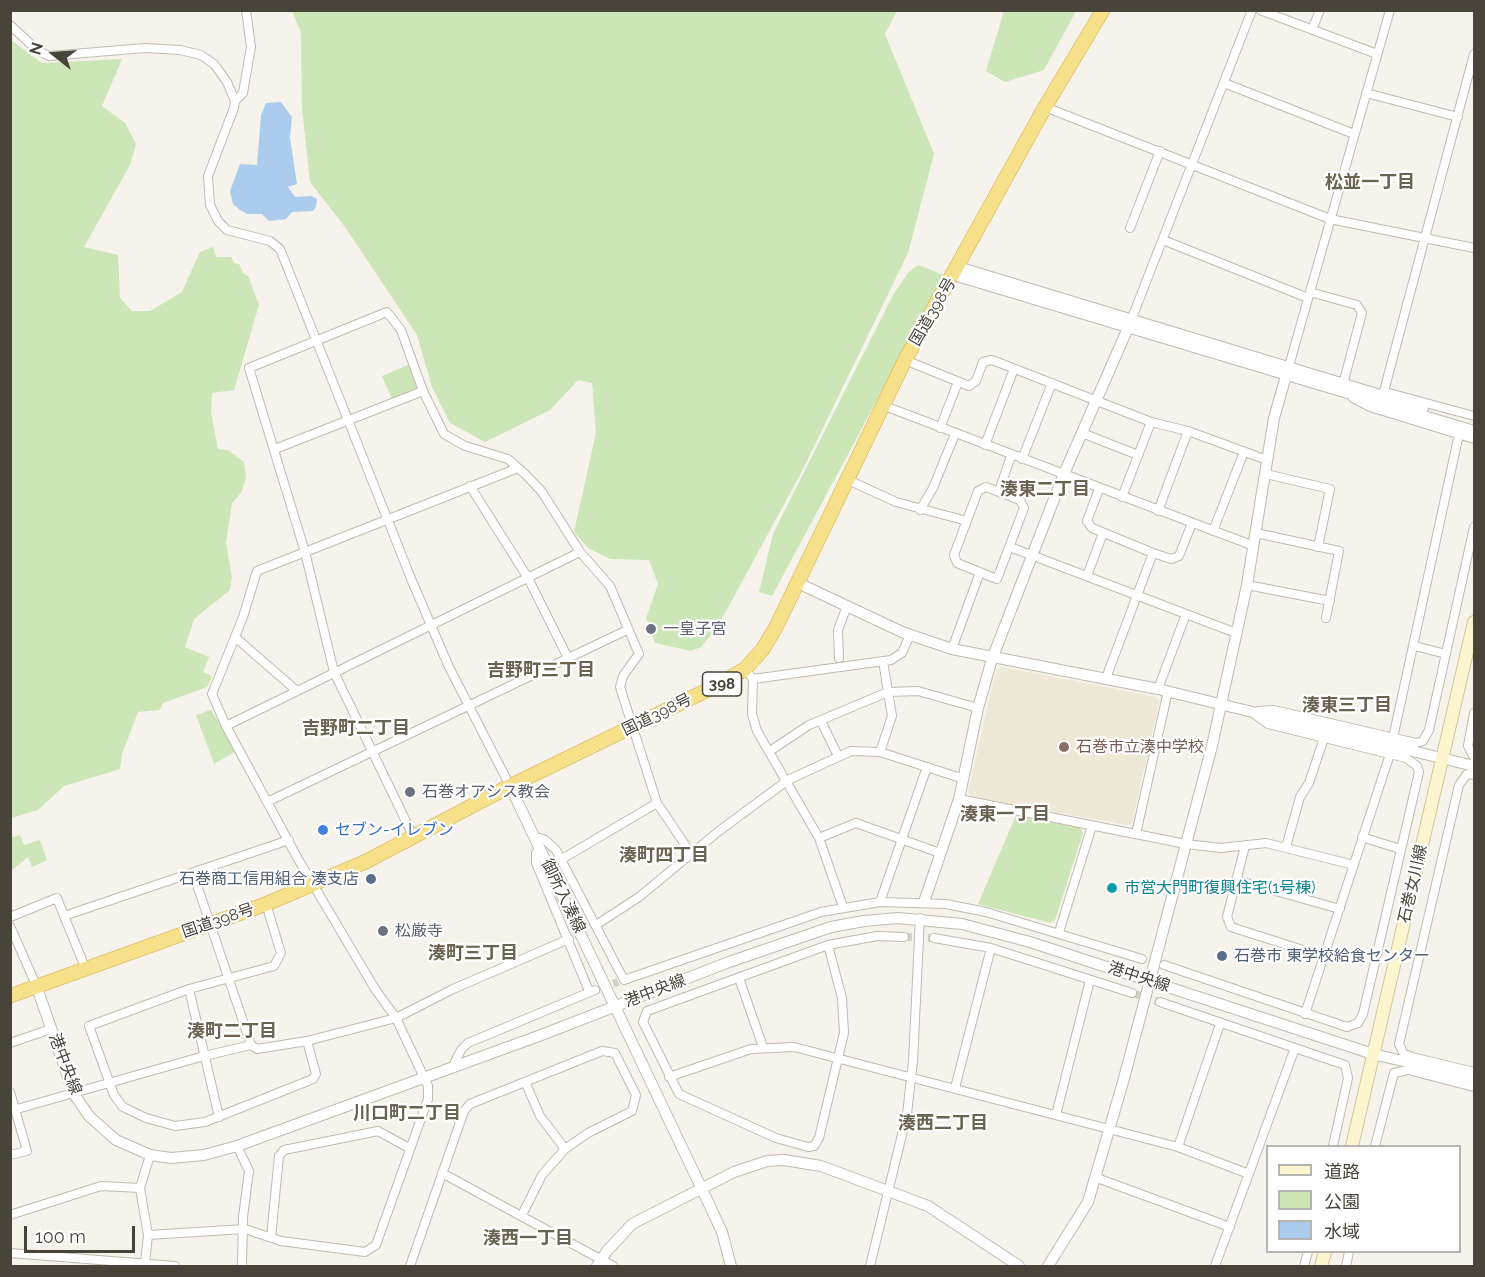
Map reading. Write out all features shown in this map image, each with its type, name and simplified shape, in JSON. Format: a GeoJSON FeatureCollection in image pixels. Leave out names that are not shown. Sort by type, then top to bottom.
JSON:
{"type":"FeatureCollection","features":[{"type":"Feature","properties":{"kind":"highway","name":"国道398号"},"geometry":{"type":"LineString","coordinates":[[10,996],[266,904],[312,885],[414,838],[510,786],[720,684],[749,674],[798,583],[905,360],[1045,107],[1104,10]]}},
{"type":"Feature","properties":{"kind":"main road","name":"石巻女川線"},"geometry":{"type":"LineString","coordinates":[[1352,1145],[1474,622]]}},
{"type":"Feature","properties":{"kind":"street"},"geometry":{"type":"LineString","coordinates":[[246,10],[251,47],[243,93],[235,101],[225,135],[208,176],[210,205],[218,221],[227,230],[278,246],[432,626],[510,786]]}},
{"type":"Feature","properties":{"kind":"street"},"geometry":{"type":"LineString","coordinates":[[924,902],[959,799],[978,708],[992,659],[1063,476],[1130,324],[1252,10]]}},
{"type":"Feature","properties":{"kind":"street"},"geometry":{"type":"LineString","coordinates":[[1260,10],[1377,54]]}},
{"type":"Feature","properties":{"kind":"street"},"geometry":{"type":"LineString","coordinates":[[1312,30],[1320,10]]}},
{"type":"Feature","properties":{"kind":"street"},"geometry":{"type":"LineString","coordinates":[[1048,1266],[1083,1211],[1096,1178],[1110,1128],[1221,705],[1247,585],[1274,418],[1390,10]]}},
{"type":"Feature","properties":{"kind":"street"},"geometry":{"type":"LineString","coordinates":[[10,24],[37,50],[49,56],[145,48],[180,50],[201,55],[213,64],[227,82],[235,101]]}},
{"type":"Feature","properties":{"kind":"street"},"geometry":{"type":"LineString","coordinates":[[1384,391],[1474,54]]}},
{"type":"Feature","properties":{"kind":"street"},"geometry":{"type":"LineString","coordinates":[[1224,83],[1354,134]]}},
{"type":"Feature","properties":{"kind":"street"},"geometry":{"type":"LineString","coordinates":[[1366,93],[1458,117]]}},
{"type":"Feature","properties":{"kind":"street"},"geometry":{"type":"LineString","coordinates":[[1045,107],[1330,219],[1474,248]]}},
{"type":"Feature","properties":{"kind":"street"},"geometry":{"type":"LineString","coordinates":[[1130,228],[1160,151]]}},
{"type":"Feature","properties":{"kind":"street"},"geometry":{"type":"LineString","coordinates":[[1163,240],[1309,295],[1357,305],[1362,313],[1346,388]]}},
{"type":"Feature","properties":{"kind":"street"},"geometry":{"type":"LineString","coordinates":[[956,271],[1287,372],[1474,418]]}},
{"type":"Feature","properties":{"kind":"street"},"geometry":{"type":"LineString","coordinates":[[414,838],[334,672],[305,552],[249,368],[387,312],[400,330],[438,425],[453,441],[497,454],[508,459],[518,468],[542,492],[580,552],[610,586],[639,654],[622,676],[620,687],[657,803],[692,855]]}},
{"type":"Feature","properties":{"kind":"street"},"geometry":{"type":"LineString","coordinates":[[905,360],[969,386],[976,381],[983,362],[992,360],[1151,422],[1188,431],[1267,460]]}},
{"type":"Feature","properties":{"kind":"street"},"geometry":{"type":"LineString","coordinates":[[985,445],[1014,369]]}},
{"type":"Feature","properties":{"kind":"street"},"geometry":{"type":"LineString","coordinates":[[940,428],[958,382]]}},
{"type":"Feature","properties":{"kind":"street"},"geometry":{"type":"LineString","coordinates":[[1022,459],[1052,383]]}},
{"type":"Feature","properties":{"kind":"street"},"geometry":{"type":"LineString","coordinates":[[1346,388],[1384,391],[1474,418]]}},
{"type":"Feature","properties":{"kind":"street"},"geometry":{"type":"LineString","coordinates":[[1346,388],[1474,431]]}},
{"type":"Feature","properties":{"kind":"street"},"geometry":{"type":"LineString","coordinates":[[1346,388],[1370,407],[1474,439]]}},
{"type":"Feature","properties":{"kind":"street"},"geometry":{"type":"LineString","coordinates":[[275,449],[348,423],[423,392]]}},
{"type":"Feature","properties":{"kind":"street"},"geometry":{"type":"LineString","coordinates":[[882,405],[1063,476],[1254,546]]}},
{"type":"Feature","properties":{"kind":"street"},"geometry":{"type":"LineString","coordinates":[[1474,405],[1474,418]]}},
{"type":"Feature","properties":{"kind":"street"},"geometry":{"type":"LineString","coordinates":[[1122,498],[1151,422]]}},
{"type":"Feature","properties":{"kind":"street"},"geometry":{"type":"LineString","coordinates":[[1158,511],[1188,431]]}},
{"type":"Feature","properties":{"kind":"street"},"geometry":{"type":"LineString","coordinates":[[1082,433],[1138,455]]}},
{"type":"Feature","properties":{"kind":"street"},"geometry":{"type":"LineString","coordinates":[[920,510],[933,488],[954,434]]}},
{"type":"Feature","properties":{"kind":"street"},"geometry":{"type":"LineString","coordinates":[[1393,738],[1459,434]]}},
{"type":"Feature","properties":{"kind":"street"},"geometry":{"type":"LineString","coordinates":[[1213,531],[1244,452]]}},
{"type":"Feature","properties":{"kind":"street"},"geometry":{"type":"LineString","coordinates":[[999,491],[1011,456]]}},
{"type":"Feature","properties":{"kind":"street"},"geometry":{"type":"LineString","coordinates":[[148,1235],[244,1229],[270,1238],[365,1252],[372,1250],[429,1092],[424,1076],[396,1018],[312,885],[212,698],[257,571],[518,468]]}},
{"type":"Feature","properties":{"kind":"street"},"geometry":{"type":"LineString","coordinates":[[1266,474],[1330,489],[1318,547]]}},
{"type":"Feature","properties":{"kind":"street"},"geometry":{"type":"LineString","coordinates":[[846,479],[920,510],[966,521]]}},
{"type":"Feature","properties":{"kind":"street"},"geometry":{"type":"LineString","coordinates":[[470,486],[528,578],[568,658]]}},
{"type":"Feature","properties":{"kind":"street"},"geometry":{"type":"LineString","coordinates":[[986,487],[1020,500],[1024,508],[997,579],[957,564],[954,555],[966,521],[978,491],[986,487]]}},
{"type":"Feature","properties":{"kind":"street"},"geometry":{"type":"LineString","coordinates":[[1100,489],[1087,521],[1092,528],[1154,553],[1171,559],[1179,556],[1192,524]]}},
{"type":"Feature","properties":{"kind":"street"},"geometry":{"type":"LineString","coordinates":[[1251,712],[1274,710],[1416,743],[1426,736],[1474,527]]}},
{"type":"Feature","properties":{"kind":"street"},"geometry":{"type":"LineString","coordinates":[[1087,576],[1103,533]]}},
{"type":"Feature","properties":{"kind":"street"},"geometry":{"type":"LineString","coordinates":[[1256,534],[1339,551],[1326,618]]}},
{"type":"Feature","properties":{"kind":"street"},"geometry":{"type":"LineString","coordinates":[[1010,547],[1236,633]]}},
{"type":"Feature","properties":{"kind":"street"},"geometry":{"type":"LineString","coordinates":[[226,726],[580,552]]}},
{"type":"Feature","properties":{"kind":"street"},"geometry":{"type":"LineString","coordinates":[[1106,678],[1154,553]]}},
{"type":"Feature","properties":{"kind":"street"},"geometry":{"type":"LineString","coordinates":[[952,649],[980,572]]}},
{"type":"Feature","properties":{"kind":"street"},"geometry":{"type":"LineString","coordinates":[[798,583],[910,635],[952,649],[992,659],[1163,690],[1474,766]]}},
{"type":"Feature","properties":{"kind":"street"},"geometry":{"type":"LineString","coordinates":[[1247,585],[1330,601]]}},
{"type":"Feature","properties":{"kind":"street"},"geometry":{"type":"LineString","coordinates":[[839,658],[838,630],[847,606]]}},
{"type":"Feature","properties":{"kind":"street"},"geometry":{"type":"LineString","coordinates":[[1136,834],[1163,690],[1186,615]]}},
{"type":"Feature","properties":{"kind":"street"},"geometry":{"type":"LineString","coordinates":[[267,802],[374,753],[627,630]]}},
{"type":"Feature","properties":{"kind":"street"},"geometry":{"type":"LineString","coordinates":[[843,907],[819,838],[788,780],[757,730],[752,714],[749,674],[891,660],[902,653],[910,635]]}},
{"type":"Feature","properties":{"kind":"street"},"geometry":{"type":"LineString","coordinates":[[235,637],[297,691]]}},
{"type":"Feature","properties":{"kind":"street"},"geometry":{"type":"LineString","coordinates":[[1414,646],[1446,654]]}},
{"type":"Feature","properties":{"kind":"street"},"geometry":{"type":"LineString","coordinates":[[880,752],[892,716],[883,660]]}},
{"type":"Feature","properties":{"kind":"street"},"geometry":{"type":"LineString","coordinates":[[770,752],[809,725],[888,692],[918,691],[978,708]]}},
{"type":"Feature","properties":{"kind":"street"},"geometry":{"type":"LineString","coordinates":[[1164,965],[1347,1027],[1353,1026],[1361,1019],[1419,772],[1415,763],[1390,754],[1268,723],[1251,712]]}},
{"type":"Feature","properties":{"kind":"street"},"geometry":{"type":"LineString","coordinates":[[1474,713],[1468,746],[1474,757]]}},
{"type":"Feature","properties":{"kind":"street"},"geometry":{"type":"LineString","coordinates":[[821,721],[838,756]]}},
{"type":"Feature","properties":{"kind":"street"},"geometry":{"type":"LineString","coordinates":[[1286,847],[1300,797],[1309,783],[1324,738]]}},
{"type":"Feature","properties":{"kind":"street"},"geometry":{"type":"LineString","coordinates":[[596,925],[639,897],[788,780],[838,756],[857,750],[880,752],[964,778]]}},
{"type":"Feature","properties":{"kind":"street"},"geometry":{"type":"LineString","coordinates":[[1305,1014],[1390,754]]}},
{"type":"Feature","properties":{"kind":"street"},"geometry":{"type":"LineString","coordinates":[[880,902],[927,767]]}},
{"type":"Feature","properties":{"kind":"street"},"geometry":{"type":"LineString","coordinates":[[1474,775],[1467,774],[1459,785],[1399,1044],[1404,1054],[1412,1057],[1474,1072]]}},
{"type":"Feature","properties":{"kind":"street","name":"御所入湊線"},"geometry":{"type":"LineString","coordinates":[[510,786],[702,1188],[722,1232],[731,1266]]}},
{"type":"Feature","properties":{"kind":"street"},"geometry":{"type":"LineString","coordinates":[[959,799],[1186,844],[1221,848],[1266,843],[1354,865]]}},
{"type":"Feature","properties":{"kind":"street"},"geometry":{"type":"LineString","coordinates":[[561,859],[657,803]]}},
{"type":"Feature","properties":{"kind":"street"},"geometry":{"type":"LineString","coordinates":[[819,838],[856,823],[940,853]]}},
{"type":"Feature","properties":{"kind":"street"},"geometry":{"type":"LineString","coordinates":[[1059,932],[1092,826]]}},
{"type":"Feature","properties":{"kind":"street"},"geometry":{"type":"LineString","coordinates":[[534,836],[552,845],[561,859],[596,925],[621,981],[821,912],[880,902],[924,902],[986,912],[1059,932],[1142,959]]}},
{"type":"Feature","properties":{"kind":"street"},"geometry":{"type":"LineString","coordinates":[[1362,837],[1400,849]]}},
{"type":"Feature","properties":{"kind":"street"},"geometry":{"type":"LineString","coordinates":[[64,916],[289,840]]}},
{"type":"Feature","properties":{"kind":"street"},"geometry":{"type":"LineString","coordinates":[[1245,846],[1227,917],[1231,927],[1324,957]]}},
{"type":"Feature","properties":{"kind":"street"},"geometry":{"type":"LineString","coordinates":[[453,1066],[461,1050],[468,1043],[592,991],[536,863],[536,853],[540,847]]}},
{"type":"Feature","properties":{"kind":"street"},"geometry":{"type":"LineString","coordinates":[[193,873],[251,1045],[257,1049],[307,1041],[396,1018],[453,989],[568,939]]}},
{"type":"Feature","properties":{"kind":"street"},"geometry":{"type":"LineString","coordinates":[[1236,880],[1340,909]]}},
{"type":"Feature","properties":{"kind":"street"},"geometry":{"type":"LineString","coordinates":[[10,916],[57,898],[85,968]]}},
{"type":"Feature","properties":{"kind":"street"},"geometry":{"type":"LineString","coordinates":[[266,904],[281,953],[274,966],[189,989],[89,1026],[110,1084],[123,1107],[157,1122],[191,1125],[219,1117],[313,1079],[316,1074],[307,1041]]}},
{"type":"Feature","properties":{"kind":"street"},"geometry":{"type":"LineString","coordinates":[[870,1266],[907,1114],[920,918]]}},
{"type":"Feature","properties":{"kind":"street","name":"港中央線"},"geometry":{"type":"LineString","coordinates":[[36,985],[74,1094],[102,1130],[116,1140],[150,1155],[187,1158],[237,1146],[617,1006],[729,962],[831,927],[864,921],[920,918],[962,924],[1019,939],[1373,1054],[1474,1078]]}},
{"type":"Feature","properties":{"kind":"street"},"geometry":{"type":"LineString","coordinates":[[10,926],[36,985]]}},
{"type":"Feature","properties":{"kind":"street"},"geometry":{"type":"LineString","coordinates":[[828,945],[842,998],[844,1033],[840,1059],[819,1138],[814,1146],[808,1147],[776,1138],[679,1094],[644,1023],[647,1011],[828,945],[878,936],[904,937]]}},
{"type":"Feature","properties":{"kind":"street"},"geometry":{"type":"LineString","coordinates":[[934,938],[991,948],[1132,993]]}},
{"type":"Feature","properties":{"kind":"street"},"geometry":{"type":"LineString","coordinates":[[955,1088],[991,948]]}},
{"type":"Feature","properties":{"kind":"street"},"geometry":{"type":"LineString","coordinates":[[739,978],[763,1047]]}},
{"type":"Feature","properties":{"kind":"street"},"geometry":{"type":"LineString","coordinates":[[1056,1115],[1090,980]]}},
{"type":"Feature","properties":{"kind":"street"},"geometry":{"type":"LineString","coordinates":[[189,989],[219,1117]]}},
{"type":"Feature","properties":{"kind":"street"},"geometry":{"type":"LineString","coordinates":[[1160,1002],[1220,1024],[1340,1062],[1348,1070],[1333,1145]]}},
{"type":"Feature","properties":{"kind":"street"},"geometry":{"type":"LineString","coordinates":[[1178,1147],[1220,1024]]}},
{"type":"Feature","properties":{"kind":"street"},"geometry":{"type":"LineString","coordinates":[[10,1043],[51,1029]]}},
{"type":"Feature","properties":{"kind":"street"},"geometry":{"type":"LineString","coordinates":[[13,1110],[251,1045]]}},
{"type":"Feature","properties":{"kind":"street"},"geometry":{"type":"LineString","coordinates":[[669,1077],[728,1055],[763,1047],[794,1047],[1110,1128],[1178,1147],[1249,1174]]}},
{"type":"Feature","properties":{"kind":"street"},"geometry":{"type":"LineString","coordinates":[[1215,1266],[1295,1048]]}},
{"type":"Feature","properties":{"kind":"street"},"geometry":{"type":"LineString","coordinates":[[410,1266],[464,1111],[470,1104],[526,1084],[602,1051],[615,1053],[636,1095],[632,1111],[588,1132],[565,1149],[542,1175],[522,1215]]}},
{"type":"Feature","properties":{"kind":"street"},"geometry":{"type":"LineString","coordinates":[[1375,1145],[1394,1073],[1407,1070],[1474,1087]]}},
{"type":"Feature","properties":{"kind":"street"},"geometry":{"type":"LineString","coordinates":[[526,1084],[540,1116],[565,1149]]}},
{"type":"Feature","properties":{"kind":"street"},"geometry":{"type":"LineString","coordinates":[[10,1092],[13,1110],[27,1151],[10,1155]]}},
{"type":"Feature","properties":{"kind":"street"},"geometry":{"type":"LineString","coordinates":[[270,1238],[279,1156],[284,1150],[378,1131],[409,1148]]}},
{"type":"Feature","properties":{"kind":"street"},"geometry":{"type":"LineString","coordinates":[[237,1146],[249,1171],[242,1266]]}},
{"type":"Feature","properties":{"kind":"street"},"geometry":{"type":"LineString","coordinates":[[145,1263],[148,1235],[140,1188],[150,1155]]}},
{"type":"Feature","properties":{"kind":"street"},"geometry":{"type":"LineString","coordinates":[[598,1263],[632,1224],[750,1166],[784,1160],[821,1166],[928,1206],[1018,1266]]}},
{"type":"Feature","properties":{"kind":"street"},"geometry":{"type":"LineString","coordinates":[[442,1173],[522,1215],[598,1263],[613,1266]]}},
{"type":"Feature","properties":{"kind":"street"},"geometry":{"type":"LineString","coordinates":[[1096,1178],[1230,1227]]}},
{"type":"Feature","properties":{"kind":"street"},"geometry":{"type":"LineString","coordinates":[[10,1215],[101,1186],[140,1188]]}},
{"type":"Feature","properties":{"kind":"street"},"geometry":{"type":"LineString","coordinates":[[10,1253],[175,1266]]}},
{"type":"Feature","properties":{"kind":"shaded area","name":"石巻市立湊中学校"},"geometry":{"type":"Polygon","coordinates":[[[1002,667],[1156,697],[1159,702],[1132,823],[1127,825],[972,797],[968,792],[996,670],[1002,667]]]}},
{"type":"Feature","properties":{"kind":"green space"},"geometry":{"type":"Polygon","coordinates":[[[1004,10],[1076,11],[1044,70],[1005,82],[986,71],[1004,10]]]}},
{"type":"Feature","properties":{"kind":"green space"},"geometry":{"type":"Polygon","coordinates":[[[292,11],[897,11],[885,34],[934,154],[908,253],[802,471],[718,626],[701,647],[691,651],[655,643],[646,618],[658,584],[649,560],[610,559],[588,548],[574,532],[596,433],[592,383],[578,380],[550,410],[485,442],[450,423],[432,387],[417,335],[345,227],[310,182],[302,108],[301,32],[292,11]]]}},
{"type":"Feature","properties":{"kind":"green space"},"geometry":{"type":"Polygon","coordinates":[[[11,40],[42,63],[122,59],[102,106],[125,123],[136,144],[130,165],[84,247],[118,255],[120,298],[132,311],[150,311],[182,292],[200,252],[213,247],[216,257],[231,257],[234,263],[239,264],[244,274],[248,276],[259,305],[234,390],[212,393],[211,412],[218,449],[228,450],[244,462],[246,478],[241,493],[232,503],[226,542],[232,578],[230,590],[194,619],[185,647],[209,657],[203,672],[212,676],[207,687],[163,703],[160,710],[138,712],[122,754],[120,769],[64,786],[38,810],[11,818],[11,40]]]}},
{"type":"Feature","properties":{"kind":"green space"},"geometry":{"type":"Polygon","coordinates":[[[918,265],[944,275],[772,596],[759,592],[773,534],[893,295],[908,273],[918,265]]]}},
{"type":"Feature","properties":{"kind":"green space"},"geometry":{"type":"Polygon","coordinates":[[[408,365],[417,388],[392,399],[382,376],[408,365]]]}},
{"type":"Feature","properties":{"kind":"green space"},"geometry":{"type":"Polygon","coordinates":[[[211,710],[236,751],[214,764],[196,715],[211,710]]]}},
{"type":"Feature","properties":{"kind":"green space"},"geometry":{"type":"Polygon","coordinates":[[[1016,815],[1080,828],[1083,833],[1055,920],[1050,923],[978,904],[1016,815]]]}},
{"type":"Feature","properties":{"kind":"green space"},"geometry":{"type":"Polygon","coordinates":[[[20,835],[24,845],[40,840],[47,860],[32,867],[28,857],[11,871],[11,838],[20,835]]]}},
{"type":"Feature","properties":{"kind":"water"},"geometry":{"type":"Polygon","coordinates":[[[281,102],[292,117],[290,138],[297,184],[288,187],[295,197],[311,196],[317,199],[313,211],[292,212],[286,219],[269,221],[262,214],[247,214],[240,210],[233,204],[230,191],[240,164],[257,165],[261,115],[266,103],[281,102]]]}},
{"type":"Feature","properties":{"kind":"tunnel"},"geometry":{"type":"LineString","coordinates":[[904,937],[934,938]]}},
{"type":"Feature","properties":{"kind":"tunnel"},"geometry":{"type":"LineString","coordinates":[[602,988],[618,982]]}},
{"type":"Feature","properties":{"kind":"tunnel"},"geometry":{"type":"LineString","coordinates":[[1132,993],[1160,1002]]}},
{"type":"Feature","properties":{"kind":"place","name":"一皇子宮"},"geometry":{"type":"Point","coordinates":[651,629]}},
{"type":"Feature","properties":{"kind":"place","name":"石巻市立湊中学校"},"geometry":{"type":"Point","coordinates":[1064,747]}},
{"type":"Feature","properties":{"kind":"place","name":"石巻オアシス教会"},"geometry":{"type":"Point","coordinates":[410,792]}},
{"type":"Feature","properties":{"kind":"place","name":"セブン-イレブン"},"geometry":{"type":"Point","coordinates":[323,830]}},
{"type":"Feature","properties":{"kind":"place","name":"石巻商工信用組合 湊支店"},"geometry":{"type":"Point","coordinates":[371,879]}},
{"type":"Feature","properties":{"kind":"place","name":"市営大門町復興住宅(1号棟)"},"geometry":{"type":"Point","coordinates":[1112,888]}},
{"type":"Feature","properties":{"kind":"place","name":"松厳寺"},"geometry":{"type":"Point","coordinates":[383,931]}},
{"type":"Feature","properties":{"kind":"place","name":"石巻市 東学校給食センター"},"geometry":{"type":"Point","coordinates":[1222,956]}},
{"type":"Feature","properties":{"kind":"district","name":"松並一丁目"},"geometry":{"type":"Point","coordinates":[1370,183]}},
{"type":"Feature","properties":{"kind":"district","name":"湊東二丁目"},"geometry":{"type":"Point","coordinates":[1045,490]}},
{"type":"Feature","properties":{"kind":"district","name":"吉野町三丁目"},"geometry":{"type":"Point","coordinates":[541,671]}},
{"type":"Feature","properties":{"kind":"district","name":"湊東三丁目"},"geometry":{"type":"Point","coordinates":[1347,706]}},
{"type":"Feature","properties":{"kind":"district","name":"吉野町二丁目"},"geometry":{"type":"Point","coordinates":[356,729]}},
{"type":"Feature","properties":{"kind":"district","name":"湊東一丁目"},"geometry":{"type":"Point","coordinates":[1005,815]}},
{"type":"Feature","properties":{"kind":"district","name":"湊町四丁目"},"geometry":{"type":"Point","coordinates":[664,856]}},
{"type":"Feature","properties":{"kind":"district","name":"湊町三丁目"},"geometry":{"type":"Point","coordinates":[473,954]}},
{"type":"Feature","properties":{"kind":"district","name":"湊町二丁目"},"geometry":{"type":"Point","coordinates":[232,1032]}},
{"type":"Feature","properties":{"kind":"district","name":"川口町二丁目"},"geometry":{"type":"Point","coordinates":[407,1114]}},
{"type":"Feature","properties":{"kind":"district","name":"湊西二丁目"},"geometry":{"type":"Point","coordinates":[943,1124]}},
{"type":"Feature","properties":{"kind":"district","name":"湊西一丁目"},"geometry":{"type":"Point","coordinates":[528,1239]}}]}
